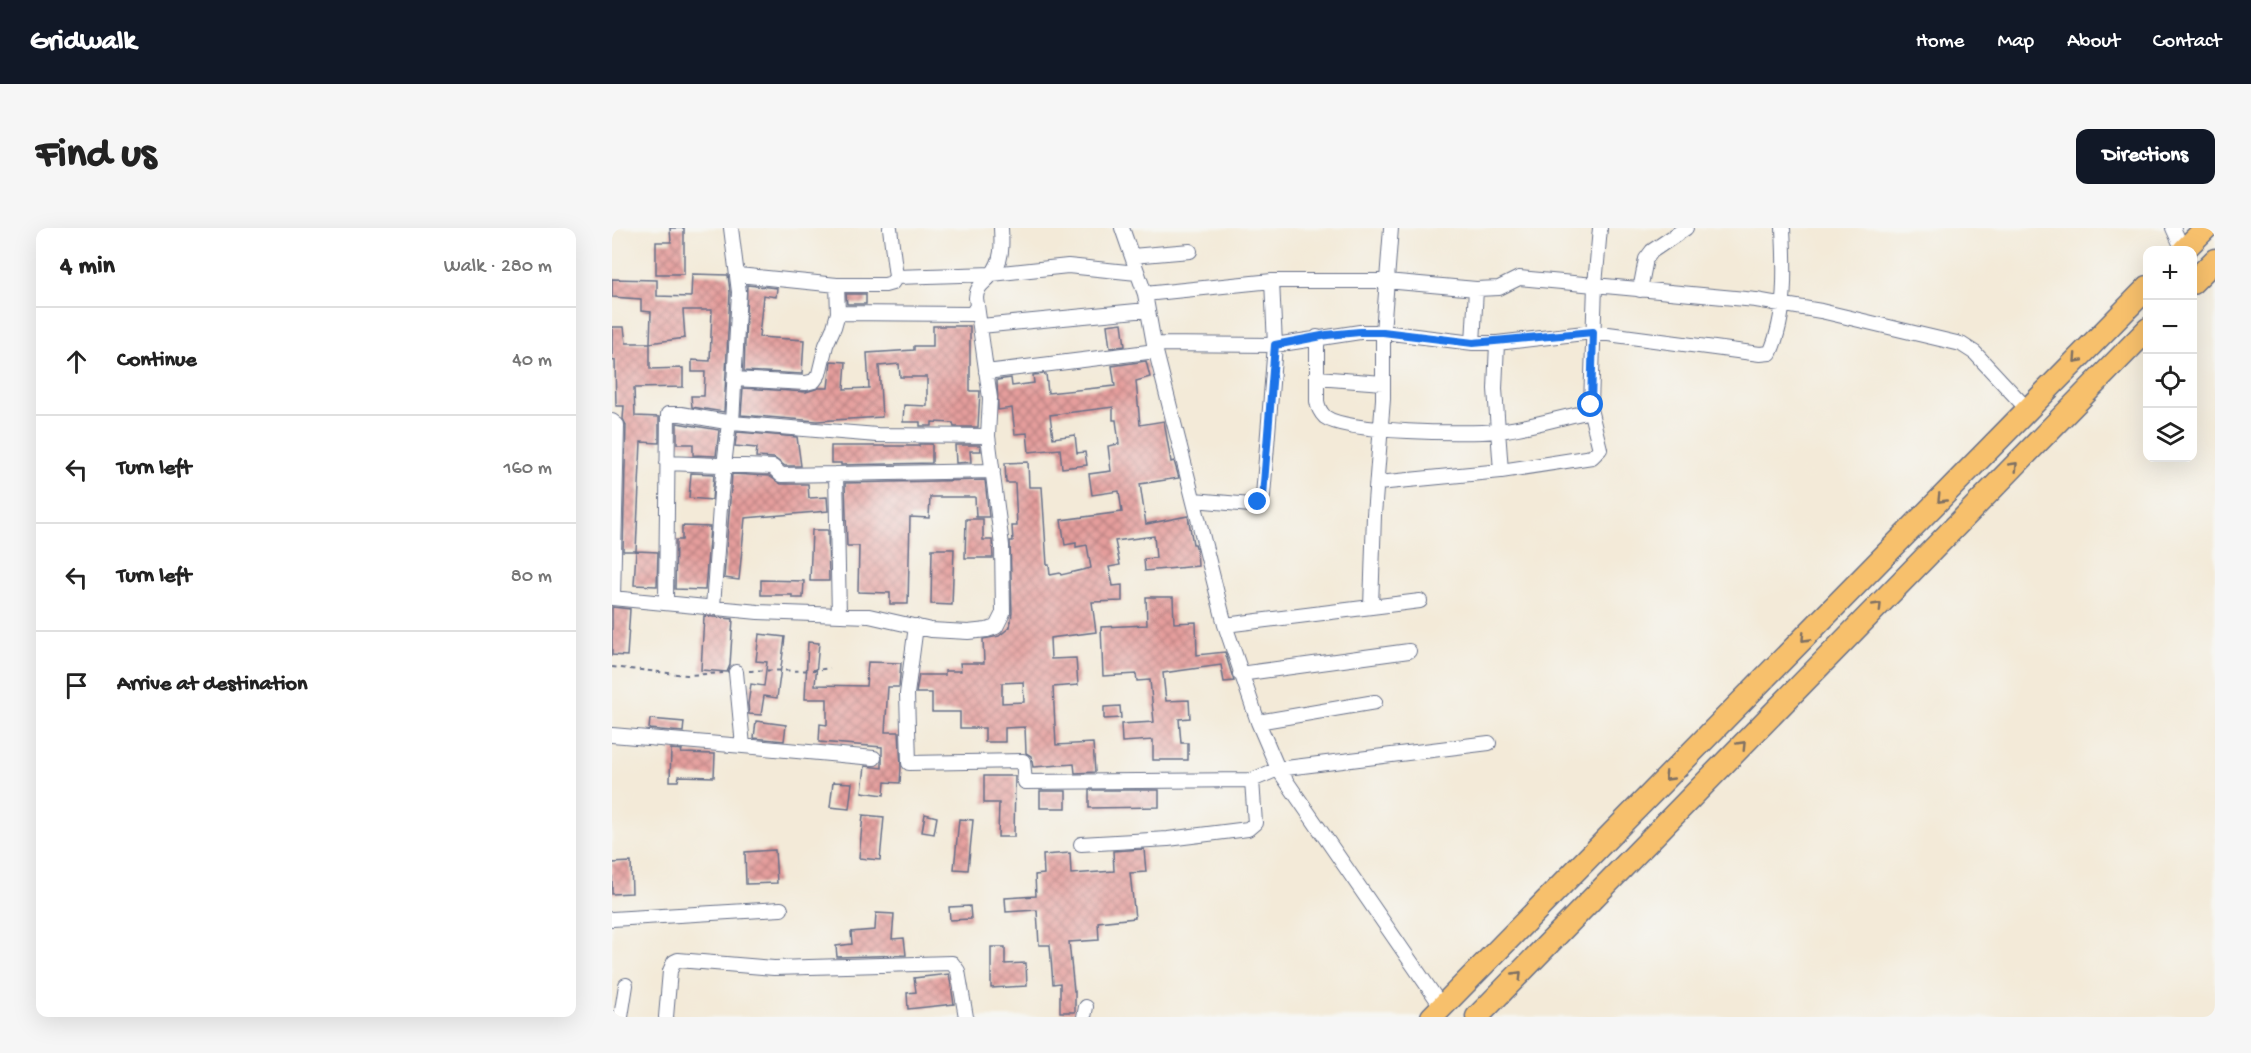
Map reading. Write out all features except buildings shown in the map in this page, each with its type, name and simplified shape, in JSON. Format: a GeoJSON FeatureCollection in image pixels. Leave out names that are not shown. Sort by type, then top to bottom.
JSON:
{"type":"FeatureCollection","features":[{"type":"Feature","properties":{"kind":"main road"},"geometry":{"type":"LineString","coordinates":[[2187,246],[2206,228]]}},
{"type":"Feature","properties":{"kind":"main road"},"geometry":{"type":"LineString","coordinates":[[2197,279],[2215,260]]}},
{"type":"Feature","properties":{"kind":"main road"},"geometry":{"type":"LineString","coordinates":[[1437,1012],[2143,292]]}},
{"type":"Feature","properties":{"kind":"main road"},"geometry":{"type":"LineString","coordinates":[[2100,334],[2122,356]]}},
{"type":"Feature","properties":{"kind":"main road"},"geometry":{"type":"LineString","coordinates":[[1477,1017],[2143,334]]}},
{"type":"Feature","properties":{"kind":"street"},"geometry":{"type":"LineString","coordinates":[[713,607],[725,464],[731,423],[739,292],[731,228]]}},
{"type":"Feature","properties":{"kind":"street"},"geometry":{"type":"LineString","coordinates":[[738,275],[837,285],[892,283],[896,277],[890,228]]}},
{"type":"Feature","properties":{"kind":"street"},"geometry":{"type":"LineString","coordinates":[[612,421],[617,425],[612,598],[758,612],[869,616],[931,630],[987,630],[996,627],[1003,613],[1002,546],[988,436],[990,398],[977,306],[977,290],[979,285],[992,274],[1001,257],[1001,228]]}},
{"type":"Feature","properties":{"kind":"street"},"geometry":{"type":"LineString","coordinates":[[1122,228],[1145,294],[1155,348],[1225,625],[1258,722],[1278,769],[1437,1012]]}},
{"type":"Feature","properties":{"kind":"street"},"geometry":{"type":"LineString","coordinates":[[1371,607],[1374,515],[1382,430],[1383,332],[1391,228]]}},
{"type":"Feature","properties":{"kind":"street"},"geometry":{"type":"LineString","coordinates":[[1378,483],[1502,471],[1592,457],[1598,453],[1600,449],[1590,409],[1595,285],[1600,228]]}},
{"type":"Feature","properties":{"kind":"street"},"geometry":{"type":"LineString","coordinates":[[1640,290],[1646,259],[1652,250],[1686,228]]}},
{"type":"Feature","properties":{"kind":"street"},"geometry":{"type":"LineString","coordinates":[[986,372],[1155,348],[1275,345],[1360,332],[1383,332],[1473,343],[1593,332],[1760,354],[1770,353],[1774,345],[1782,305],[1783,228]]}},
{"type":"Feature","properties":{"kind":"street"},"geometry":{"type":"LineString","coordinates":[[2173,228],[2181,246]]}},
{"type":"Feature","properties":{"kind":"street"},"geometry":{"type":"LineString","coordinates":[[1132,256],[1190,251]]}},
{"type":"Feature","properties":{"kind":"street"},"geometry":{"type":"LineString","coordinates":[[896,277],[992,274],[1068,266],[1137,273]]}},
{"type":"Feature","properties":{"kind":"street"},"geometry":{"type":"LineString","coordinates":[[1145,294],[1272,280],[1386,281],[1476,289],[1499,288],[1519,278],[1756,300],[1832,314],[1961,344],[1975,353],[2028,411]]}},
{"type":"Feature","properties":{"kind":"street"},"geometry":{"type":"LineString","coordinates":[[1194,500],[1251,505],[1263,496],[1275,345],[1272,280]]}},
{"type":"Feature","properties":{"kind":"street"},"geometry":{"type":"LineString","coordinates":[[734,379],[806,383],[814,381],[819,374],[837,313],[837,285]]}},
{"type":"Feature","properties":{"kind":"street"},"geometry":{"type":"LineString","coordinates":[[1473,343],[1476,289]]}},
{"type":"Feature","properties":{"kind":"street"},"geometry":{"type":"LineString","coordinates":[[837,313],[972,314],[977,306]]}},
{"type":"Feature","properties":{"kind":"street"},"geometry":{"type":"LineString","coordinates":[[981,326],[1147,310]]}},
{"type":"Feature","properties":{"kind":"street"},"geometry":{"type":"LineString","coordinates":[[1317,337],[1319,410],[1327,418],[1341,423],[1382,430],[1498,431],[1587,412],[1590,409]]}},
{"type":"Feature","properties":{"kind":"street"},"geometry":{"type":"LineString","coordinates":[[1497,342],[1496,389],[1502,471]]}},
{"type":"Feature","properties":{"kind":"street"},"geometry":{"type":"LineString","coordinates":[[1317,378],[1383,383]]}},
{"type":"Feature","properties":{"kind":"street"},"geometry":{"type":"LineString","coordinates":[[666,603],[668,414],[681,414],[731,423],[876,435],[988,436]]}},
{"type":"Feature","properties":{"kind":"street"},"geometry":{"type":"LineString","coordinates":[[668,463],[773,467],[781,475],[993,471]]}},
{"type":"Feature","properties":{"kind":"street"},"geometry":{"type":"LineString","coordinates":[[836,474],[839,615]]}},
{"type":"Feature","properties":{"kind":"street"},"geometry":{"type":"LineString","coordinates":[[1225,625],[1420,601]]}},
{"type":"Feature","properties":{"kind":"street"},"geometry":{"type":"LineString","coordinates":[[916,626],[907,694],[909,763],[1023,760],[1025,782],[1252,780],[1278,769],[1489,743]]}},
{"type":"Feature","properties":{"kind":"street"},"geometry":{"type":"LineString","coordinates":[[1240,674],[1409,651]]}},
{"type":"Feature","properties":{"kind":"street"},"geometry":{"type":"LineString","coordinates":[[736,672],[743,746]]}},
{"type":"Feature","properties":{"kind":"street"},"geometry":{"type":"LineString","coordinates":[[1258,722],[1375,702]]}},
{"type":"Feature","properties":{"kind":"street"},"geometry":{"type":"LineString","coordinates":[[612,735],[874,758]]}},
{"type":"Feature","properties":{"kind":"street"},"geometry":{"type":"LineString","coordinates":[[1081,844],[1168,839],[1248,829],[1255,823],[1252,780]]}},
{"type":"Feature","properties":{"kind":"street"},"geometry":{"type":"LineString","coordinates":[[612,919],[781,909]]}},
{"type":"Feature","properties":{"kind":"street"},"geometry":{"type":"LineString","coordinates":[[666,1017],[670,971],[674,962],[678,960],[774,968],[952,963],[958,970],[966,1017]]}},
{"type":"Feature","properties":{"kind":"street"},"geometry":{"type":"LineString","coordinates":[[621,1017],[626,985]]}},
{"type":"Feature","properties":{"kind":"path"},"geometry":{"type":"LineString","coordinates":[[612,667],[687,675],[776,669],[809,672],[830,668]]}},
{"type":"Feature","properties":{"kind":"route"},"geometry":{"type":"LineString","coordinates":[[1258,502],[1263,496],[1275,345],[1327,335],[1360,332],[1383,332],[1473,343],[1593,332],[1591,405]]}}]}
